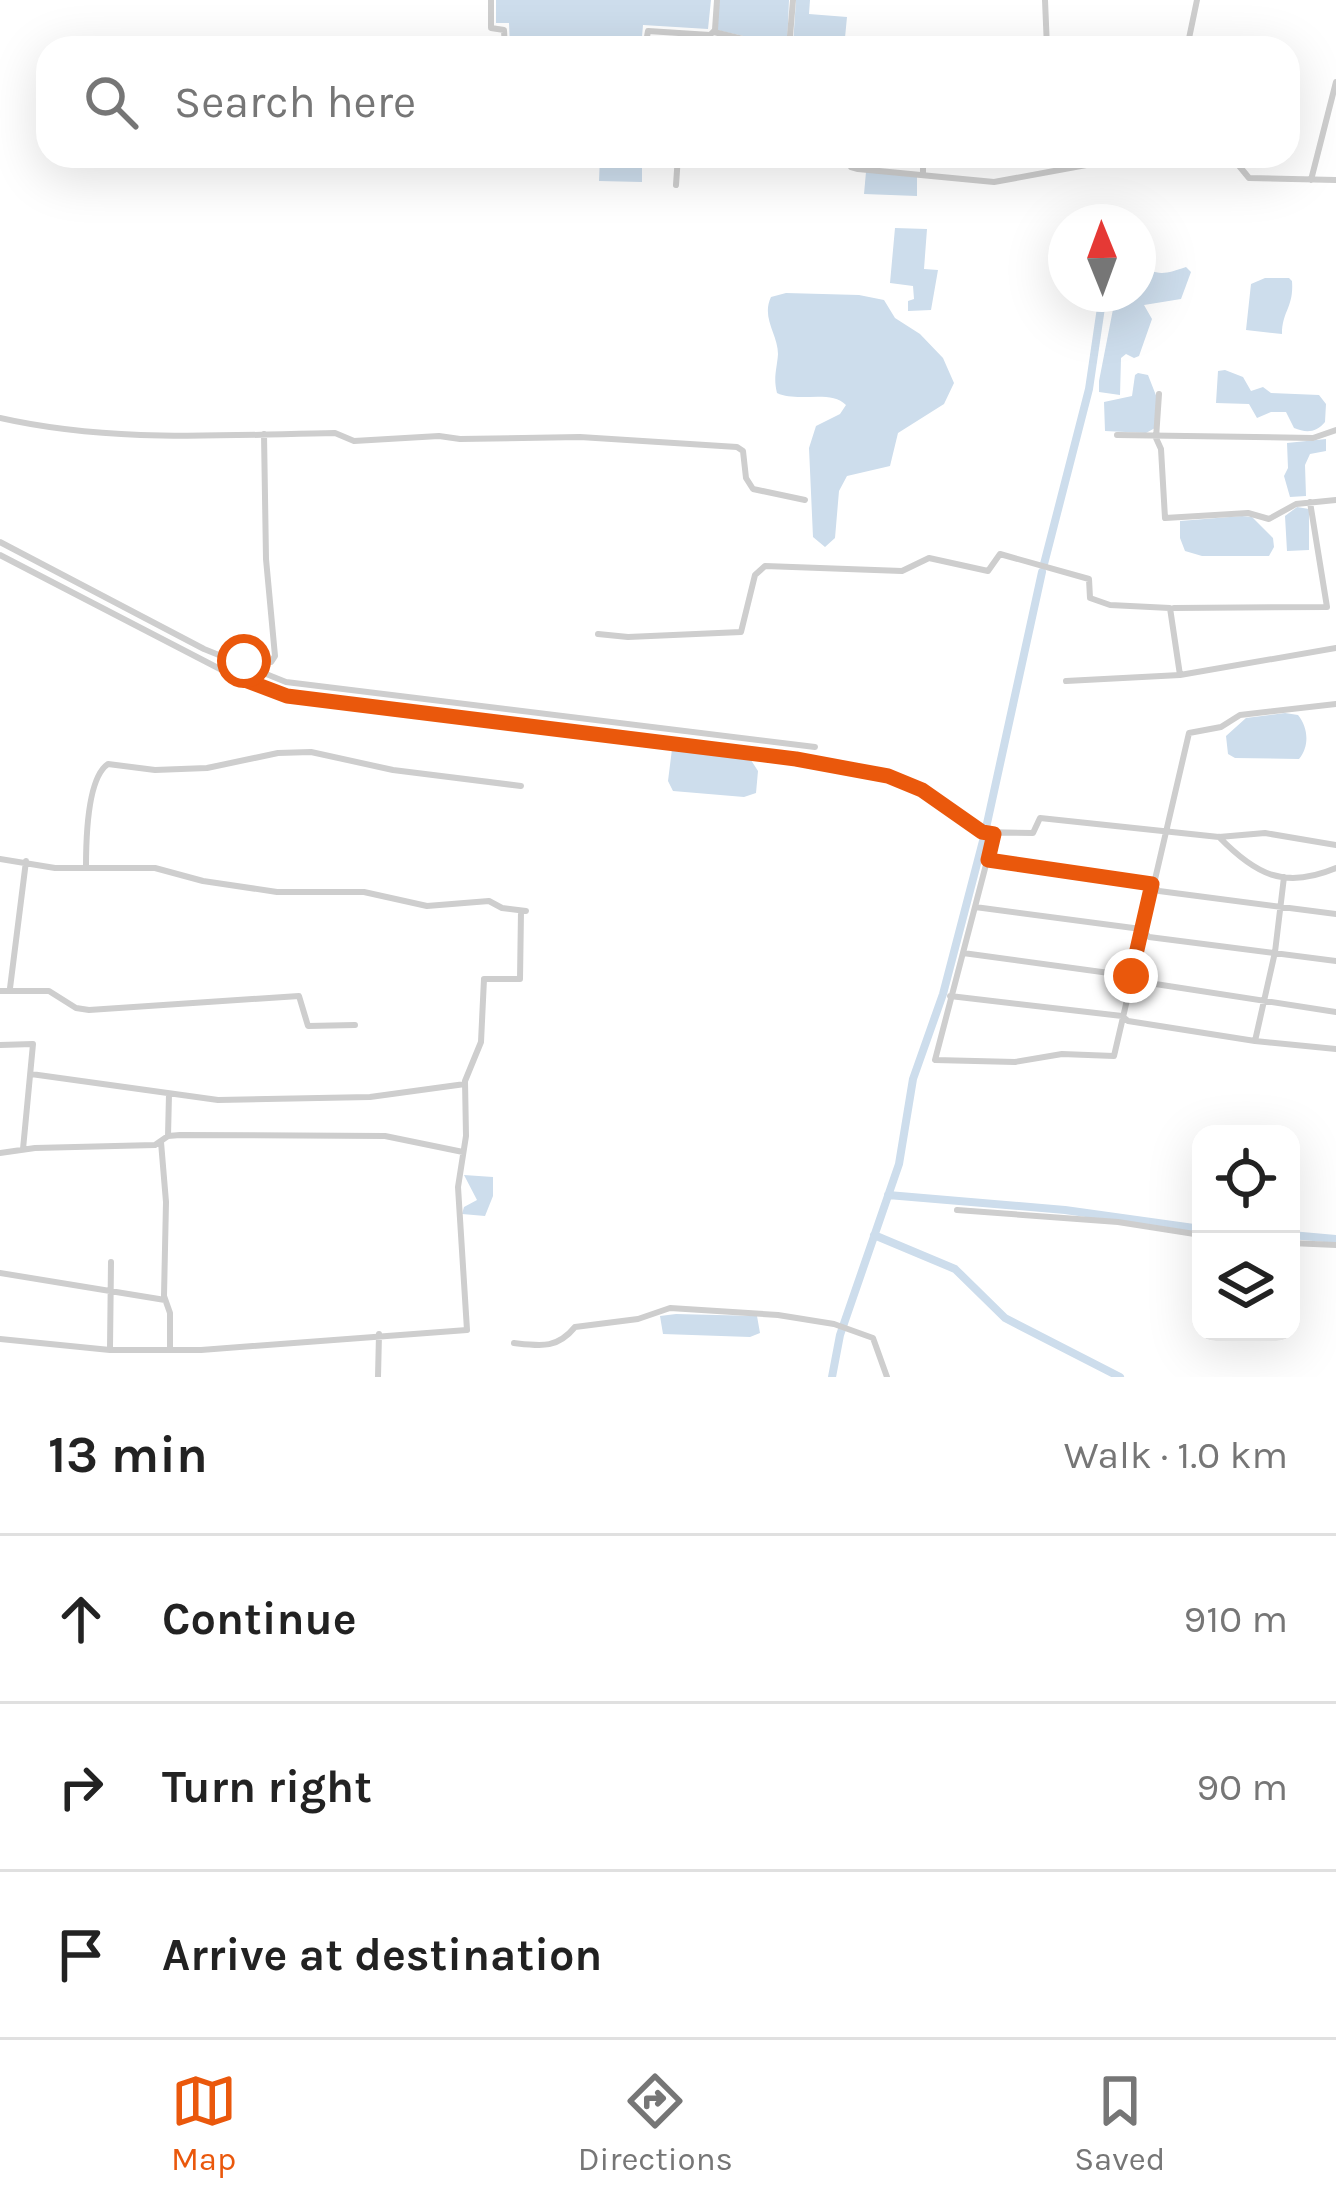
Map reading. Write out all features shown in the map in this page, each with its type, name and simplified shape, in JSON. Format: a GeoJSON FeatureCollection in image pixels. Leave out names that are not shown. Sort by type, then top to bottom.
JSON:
{"type":"FeatureCollection","features":[{"type":"Feature","properties":{"kind":"street"},"geometry":{"type":"LineString","coordinates":[[491,0],[490,28],[504,30],[505,36]]}},
{"type":"Feature","properties":{"kind":"street"},"geometry":{"type":"LineString","coordinates":[[714,32],[717,0]]}},
{"type":"Feature","properties":{"kind":"street"},"geometry":{"type":"LineString","coordinates":[[786,36],[793,0]]}},
{"type":"Feature","properties":{"kind":"street"},"geometry":{"type":"LineString","coordinates":[[1045,0],[1046,36]]}},
{"type":"Feature","properties":{"kind":"street"},"geometry":{"type":"LineString","coordinates":[[1190,36],[1197,0]]}},
{"type":"Feature","properties":{"kind":"street"},"geometry":{"type":"LineString","coordinates":[[648,36],[649,32],[732,36]]}},
{"type":"Feature","properties":{"kind":"street"},"geometry":{"type":"LineString","coordinates":[[1311,180],[1336,82]]}},
{"type":"Feature","properties":{"kind":"street"},"geometry":{"type":"LineString","coordinates":[[676,184],[677,168]]}},
{"type":"Feature","properties":{"kind":"street"},"geometry":{"type":"LineString","coordinates":[[865,168],[979,182],[1069,168]]}},
{"type":"Feature","properties":{"kind":"street"},"geometry":{"type":"LineString","coordinates":[[1241,168],[1249,178],[1336,180]]}},
{"type":"Feature","properties":{"kind":"street"},"geometry":{"type":"LineString","coordinates":[[1159,394],[1156,436],[1165,518],[1248,513],[1269,519],[1290,506],[1336,500]]}},
{"type":"Feature","properties":{"kind":"street"},"geometry":{"type":"LineString","coordinates":[[0,418],[68,432],[121,436],[334,433],[354,441],[598,437],[737,447],[743,451],[746,478],[753,489],[805,500]]}},
{"type":"Feature","properties":{"kind":"street"},"geometry":{"type":"LineString","coordinates":[[1117,435],[1313,438],[1336,430]]}},
{"type":"Feature","properties":{"kind":"street"},"geometry":{"type":"LineString","coordinates":[[234,676],[244,661],[271,662],[275,656],[266,559],[264,434]]}},
{"type":"Feature","properties":{"kind":"street"},"geometry":{"type":"LineString","coordinates":[[598,634],[628,638],[741,632],[755,575],[765,566],[902,571],[929,558],[983,572],[990,570],[1000,554],[1088,579],[1090,598],[1102,604],[1327,608],[1310,502]]}},
{"type":"Feature","properties":{"kind":"street"},"geometry":{"type":"LineString","coordinates":[[0,542],[270,677],[312,687],[815,746]]}},
{"type":"Feature","properties":{"kind":"street"},"geometry":{"type":"LineString","coordinates":[[0,554],[234,676],[301,698],[796,759],[888,776],[908,782],[975,827],[994,834],[1033,833],[1040,818],[1219,837],[1265,833],[1336,845]]}},
{"type":"Feature","properties":{"kind":"street"},"geometry":{"type":"LineString","coordinates":[[1170,608],[1180,675]]}},
{"type":"Feature","properties":{"kind":"street"},"geometry":{"type":"LineString","coordinates":[[1066,681],[1180,675],[1336,649]]}},
{"type":"Feature","properties":{"kind":"street"},"geometry":{"type":"LineString","coordinates":[[994,834],[935,1060],[1015,1062],[1062,1054],[1114,1055],[1190,732],[1216,729],[1240,715],[1336,704]]}},
{"type":"Feature","properties":{"kind":"street"},"geometry":{"type":"LineString","coordinates":[[86,867],[86,817],[100,770],[108,764],[155,770],[207,768],[278,753],[311,752],[393,770],[521,786]]}},
{"type":"Feature","properties":{"kind":"street"},"geometry":{"type":"LineString","coordinates":[[1219,837],[1245,864],[1284,877],[1313,876],[1336,868]]}},
{"type":"Feature","properties":{"kind":"street"},"geometry":{"type":"LineString","coordinates":[[0,859],[46,867],[155,868],[277,892],[364,892],[427,906],[489,901],[524,911],[520,979],[484,980],[481,1042],[465,1084],[457,1215],[469,1326],[462,1331],[170,1350],[110,1350],[0,1339]]}},
{"type":"Feature","properties":{"kind":"street"},"geometry":{"type":"LineString","coordinates":[[988,860],[1152,884],[1159,891],[1336,914]]}},
{"type":"Feature","properties":{"kind":"street"},"geometry":{"type":"LineString","coordinates":[[26,861],[5,991],[49,991],[76,1009],[89,1010],[299,996],[308,1026],[355,1025]]}},
{"type":"Feature","properties":{"kind":"street"},"geometry":{"type":"LineString","coordinates":[[1255,1041],[1275,952],[1284,877]]}},
{"type":"Feature","properties":{"kind":"street"},"geometry":{"type":"LineString","coordinates":[[975,907],[1141,928],[1149,937],[1336,961]]}},
{"type":"Feature","properties":{"kind":"street"},"geometry":{"type":"LineString","coordinates":[[963,953],[1336,1012]]}},
{"type":"Feature","properties":{"kind":"street"},"geometry":{"type":"LineString","coordinates":[[950,996],[1336,1049]]}},
{"type":"Feature","properties":{"kind":"street"},"geometry":{"type":"LineString","coordinates":[[0,1046],[33,1044],[23,1149]]}},
{"type":"Feature","properties":{"kind":"street"},"geometry":{"type":"LineString","coordinates":[[31,1074],[218,1100],[352,1098],[465,1084]]}},
{"type":"Feature","properties":{"kind":"street"},"geometry":{"type":"LineString","coordinates":[[169,1094],[164,1139],[170,1350]]}},
{"type":"Feature","properties":{"kind":"street"},"geometry":{"type":"LineString","coordinates":[[0,1153],[102,1149],[164,1139],[385,1136],[463,1152]]}},
{"type":"Feature","properties":{"kind":"street"},"geometry":{"type":"LineString","coordinates":[[957,1210],[1118,1222],[1192,1234]]}},
{"type":"Feature","properties":{"kind":"street"},"geometry":{"type":"LineString","coordinates":[[1300,1243],[1336,1245]]}},
{"type":"Feature","properties":{"kind":"street"},"geometry":{"type":"LineString","coordinates":[[110,1350],[111,1262]]}},
{"type":"Feature","properties":{"kind":"street"},"geometry":{"type":"LineString","coordinates":[[0,1273],[165,1300]]}},
{"type":"Feature","properties":{"kind":"street"},"geometry":{"type":"LineString","coordinates":[[514,1343],[550,1346],[583,1324],[638,1319],[663,1308],[764,1313],[834,1324],[873,1338],[887,1377]]}},
{"type":"Feature","properties":{"kind":"street"},"geometry":{"type":"LineString","coordinates":[[378,1377],[379,1334]]}},
{"type":"Feature","properties":{"kind":"water"},"geometry":{"type":"Polygon","coordinates":[[[496,0],[711,0],[708,29],[643,25],[642,36],[510,36],[509,23],[496,23],[496,0]]]}},
{"type":"Feature","properties":{"kind":"water"},"geometry":{"type":"Polygon","coordinates":[[[718,0],[789,0],[787,36],[743,36],[717,30],[718,0]]]}},
{"type":"Feature","properties":{"kind":"water"},"geometry":{"type":"Polygon","coordinates":[[[796,0],[810,0],[809,14],[847,17],[845,36],[794,36],[796,0]]]}},
{"type":"Feature","properties":{"kind":"water"},"geometry":{"type":"Polygon","coordinates":[[[600,168],[642,168],[642,182],[599,181],[600,168]]]}},
{"type":"Feature","properties":{"kind":"water"},"geometry":{"type":"Polygon","coordinates":[[[866,172],[917,175],[917,196],[864,194],[866,172]]]}},
{"type":"Feature","properties":{"kind":"water"},"geometry":{"type":"Polygon","coordinates":[[[895,228],[927,229],[924,269],[938,270],[931,310],[908,311],[913,286],[890,283],[895,228]]]}},
{"type":"Feature","properties":{"kind":"water"},"geometry":{"type":"Polygon","coordinates":[[[1186,267],[1191,272],[1181,299],[1156,303],[1156,272],[1186,267]]]}},
{"type":"Feature","properties":{"kind":"water"},"geometry":{"type":"Polygon","coordinates":[[[1265,278],[1292,281],[1282,334],[1246,330],[1251,284],[1265,278]]]}},
{"type":"Feature","properties":{"kind":"water"},"geometry":{"type":"Polygon","coordinates":[[[786,293],[884,300],[895,318],[920,334],[943,358],[954,383],[944,404],[898,433],[890,466],[847,476],[839,491],[835,538],[825,547],[813,537],[809,448],[816,426],[840,414],[846,405],[832,398],[777,393],[778,354],[768,305],[771,297],[786,293]]]}},
{"type":"Feature","properties":{"kind":"water"},"geometry":{"type":"Polygon","coordinates":[[[1112,312],[1148,312],[1152,319],[1139,356],[1121,358],[1120,395],[1099,392],[1112,312]]]}},
{"type":"Feature","properties":{"kind":"water"},"geometry":{"type":"Polygon","coordinates":[[[1218,371],[1243,377],[1251,391],[1263,387],[1271,393],[1319,395],[1326,404],[1325,422],[1303,431],[1294,428],[1286,412],[1257,418],[1249,404],[1216,403],[1218,371]]]}},
{"type":"Feature","properties":{"kind":"water"},"geometry":{"type":"Polygon","coordinates":[[[1138,373],[1148,375],[1157,398],[1155,428],[1146,433],[1105,431],[1104,402],[1132,396],[1138,373]]]}},
{"type":"Feature","properties":{"kind":"water"},"geometry":{"type":"Polygon","coordinates":[[[1326,439],[1326,451],[1310,454],[1305,465],[1306,496],[1290,497],[1284,476],[1287,443],[1326,439]]]}},
{"type":"Feature","properties":{"kind":"water"},"geometry":{"type":"Polygon","coordinates":[[[1297,507],[1309,509],[1309,550],[1287,551],[1285,516],[1297,507]]]}},
{"type":"Feature","properties":{"kind":"water"},"geometry":{"type":"Polygon","coordinates":[[[1252,517],[1273,538],[1269,556],[1202,556],[1185,551],[1180,521],[1252,517]]]}},
{"type":"Feature","properties":{"kind":"water"},"geometry":{"type":"Polygon","coordinates":[[[1298,715],[1304,725],[1306,743],[1299,759],[1228,754],[1226,736],[1246,718],[1298,715]]]}},
{"type":"Feature","properties":{"kind":"water"},"geometry":{"type":"Polygon","coordinates":[[[672,749],[749,757],[758,771],[756,793],[744,797],[673,791],[668,781],[672,749]]]}},
{"type":"Feature","properties":{"kind":"water"},"geometry":{"type":"Polygon","coordinates":[[[464,1175],[493,1177],[493,1196],[485,1216],[462,1214],[464,1207],[477,1200],[464,1175]]]}},
{"type":"Feature","properties":{"kind":"water"},"geometry":{"type":"Polygon","coordinates":[[[660,1316],[757,1316],[760,1333],[750,1337],[663,1334],[660,1316]]]}},
{"type":"Feature","properties":{"kind":"waterway"},"geometry":{"type":"LineString","coordinates":[[1044,564],[1089,389],[1100,312]]}},
{"type":"Feature","properties":{"kind":"waterway"},"geometry":{"type":"LineString","coordinates":[[986,828],[1042,572]]}},
{"type":"Feature","properties":{"kind":"waterway"},"geometry":{"type":"LineString","coordinates":[[832,1377],[840,1335],[899,1164],[913,1079],[943,994],[984,837]]}},
{"type":"Feature","properties":{"kind":"waterway"},"geometry":{"type":"LineString","coordinates":[[888,1195],[1065,1210],[1192,1228]]}},
{"type":"Feature","properties":{"kind":"waterway"},"geometry":{"type":"LineString","coordinates":[[874,1235],[955,1269],[1005,1318],[1120,1377]]}},
{"type":"Feature","properties":{"kind":"waterway"},"geometry":{"type":"LineString","coordinates":[[1300,1236],[1336,1239]]}},
{"type":"Feature","properties":{"kind":"route"},"geometry":{"type":"LineString","coordinates":[[244,661],[234,676],[287,696],[796,759],[900,778],[982,832],[994,834],[988,860],[1152,884],[1131,976]]}}]}
